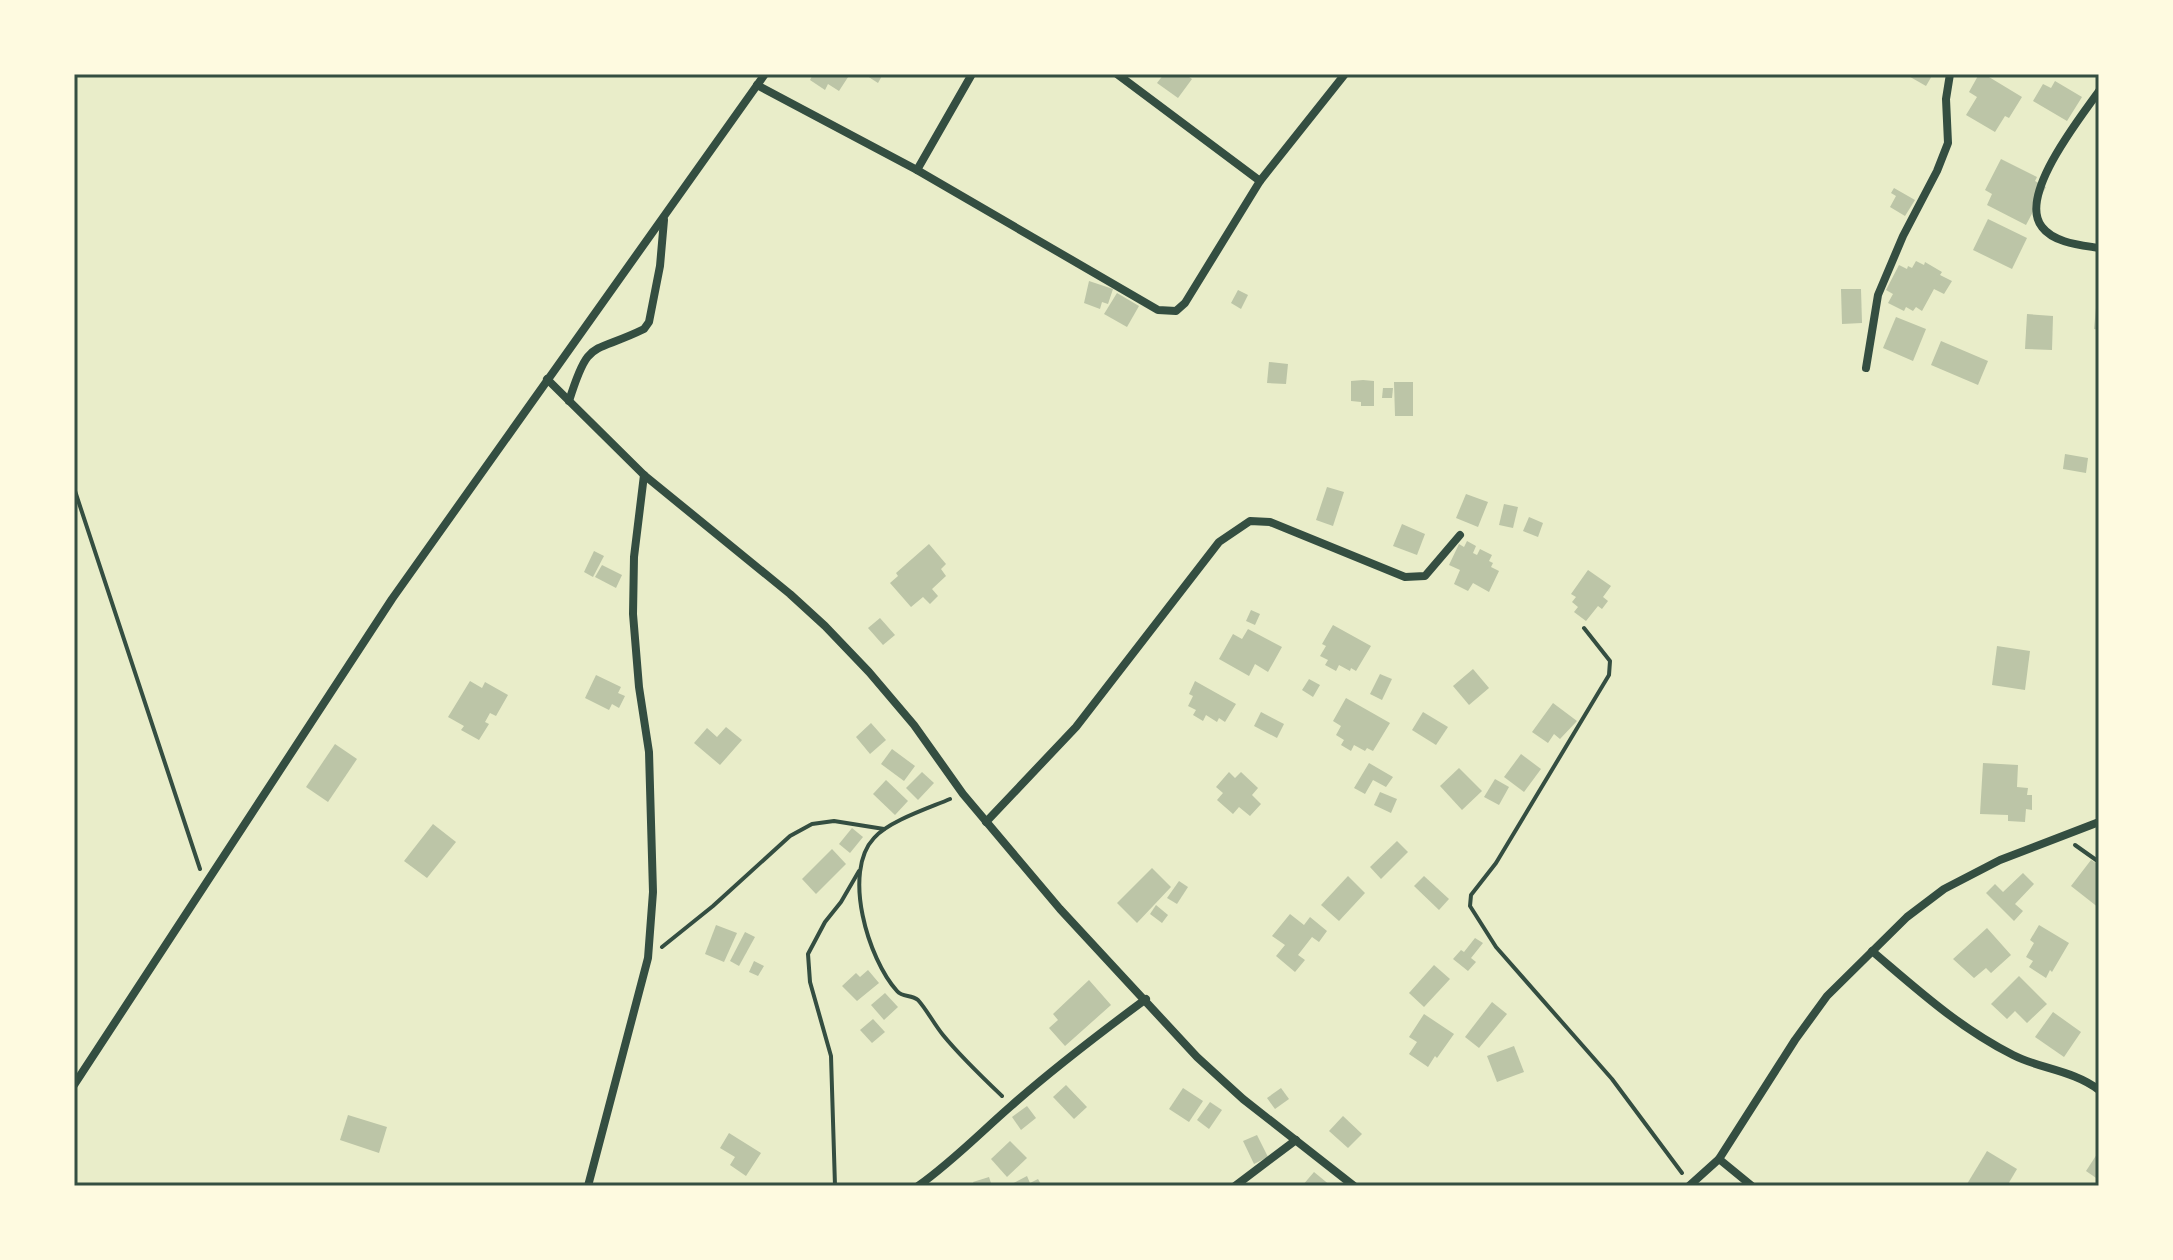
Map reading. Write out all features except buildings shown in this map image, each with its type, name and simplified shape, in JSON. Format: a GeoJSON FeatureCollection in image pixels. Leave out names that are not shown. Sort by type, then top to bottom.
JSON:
{"type":"FeatureCollection","features":[{"type":"Feature","properties":{"kind":"street"},"geometry":{"type":"LineString","coordinates":[[74,1085],[392,599],[765,74]]}},
{"type":"Feature","properties":{"kind":"street"},"geometry":{"type":"LineString","coordinates":[[917,170],[972,74]]}},
{"type":"Feature","properties":{"kind":"street"},"geometry":{"type":"LineString","coordinates":[[1117,74],[1260,181]]}},
{"type":"Feature","properties":{"kind":"street"},"geometry":{"type":"LineString","coordinates":[[757,85],[917,170],[1158,310],[1176,311],[1185,303],[1260,181],[1345,74]]}},
{"type":"Feature","properties":{"kind":"street"},"geometry":{"type":"LineString","coordinates":[[1866,368],[1878,295],[1948,143],[1946,99],[1950,74]]}},
{"type":"Feature","properties":{"kind":"street"},"geometry":{"type":"LineString","coordinates":[[2099,91],[2062,144],[2037,198],[2036,214],[2042,228],[2055,238],[2099,248]]}},
{"type":"Feature","properties":{"kind":"street"},"geometry":{"type":"LineString","coordinates":[[569,401],[589,352],[644,329],[649,322],[658,277],[664,219]]}},
{"type":"Feature","properties":{"kind":"street"},"geometry":{"type":"LineString","coordinates":[[547,379],[644,475],[825,626],[914,725],[963,794],[1060,909],[1197,1057],[1243,1099],[1354,1186]]}},
{"type":"Feature","properties":{"kind":"street"},"geometry":{"type":"LineString","coordinates":[[588,1186],[648,958],[653,892],[653,830],[649,752],[639,687],[633,614],[634,557],[644,475]]}},
{"type":"Feature","properties":{"kind":"street"},"geometry":{"type":"LineString","coordinates":[[986,822],[1076,727],[1219,542],[1250,521],[1270,522],[1405,577],[1425,576],[1460,535]]}},
{"type":"Feature","properties":{"kind":"street"},"geometry":{"type":"LineString","coordinates":[[1690,1185],[1719,1159],[1819,1007],[1907,917],[1944,889],[2000,860],[2099,822]]}},
{"type":"Feature","properties":{"kind":"street"},"geometry":{"type":"LineString","coordinates":[[1872,951],[1976,1036],[2018,1058],[2071,1074],[2099,1090]]}},
{"type":"Feature","properties":{"kind":"street"},"geometry":{"type":"LineString","coordinates":[[918,1186],[940,1171],[1012,1105],[1146,999]]}},
{"type":"Feature","properties":{"kind":"street"},"geometry":{"type":"LineString","coordinates":[[1235,1186],[1296,1140]]}},
{"type":"Feature","properties":{"kind":"street"},"geometry":{"type":"LineString","coordinates":[[1719,1159],[1752,1186]]}},
{"type":"Feature","properties":{"kind":"path"},"geometry":{"type":"LineString","coordinates":[[74,488],[205,885]]}},
{"type":"Feature","properties":{"kind":"path"},"geometry":{"type":"LineString","coordinates":[[1584,628],[1610,661],[1611,669],[1496,863],[1471,895],[1470,906],[1496,947],[1612,1079],[1690,1185]]}},
{"type":"Feature","properties":{"kind":"path"},"geometry":{"type":"LineString","coordinates":[[963,794],[884,829],[863,853],[859,892],[872,947],[888,978],[899,993],[916,998],[964,1060],[1012,1105]]}},
{"type":"Feature","properties":{"kind":"path"},"geometry":{"type":"LineString","coordinates":[[648,958],[713,906],[790,836],[812,824],[834,821],[884,829]]}},
{"type":"Feature","properties":{"kind":"path"},"geometry":{"type":"LineString","coordinates":[[2064,837],[2099,862]]}},
{"type":"Feature","properties":{"kind":"path"},"geometry":{"type":"LineString","coordinates":[[835,1186],[831,1056],[810,982],[808,954],[860,869]]}}]}
